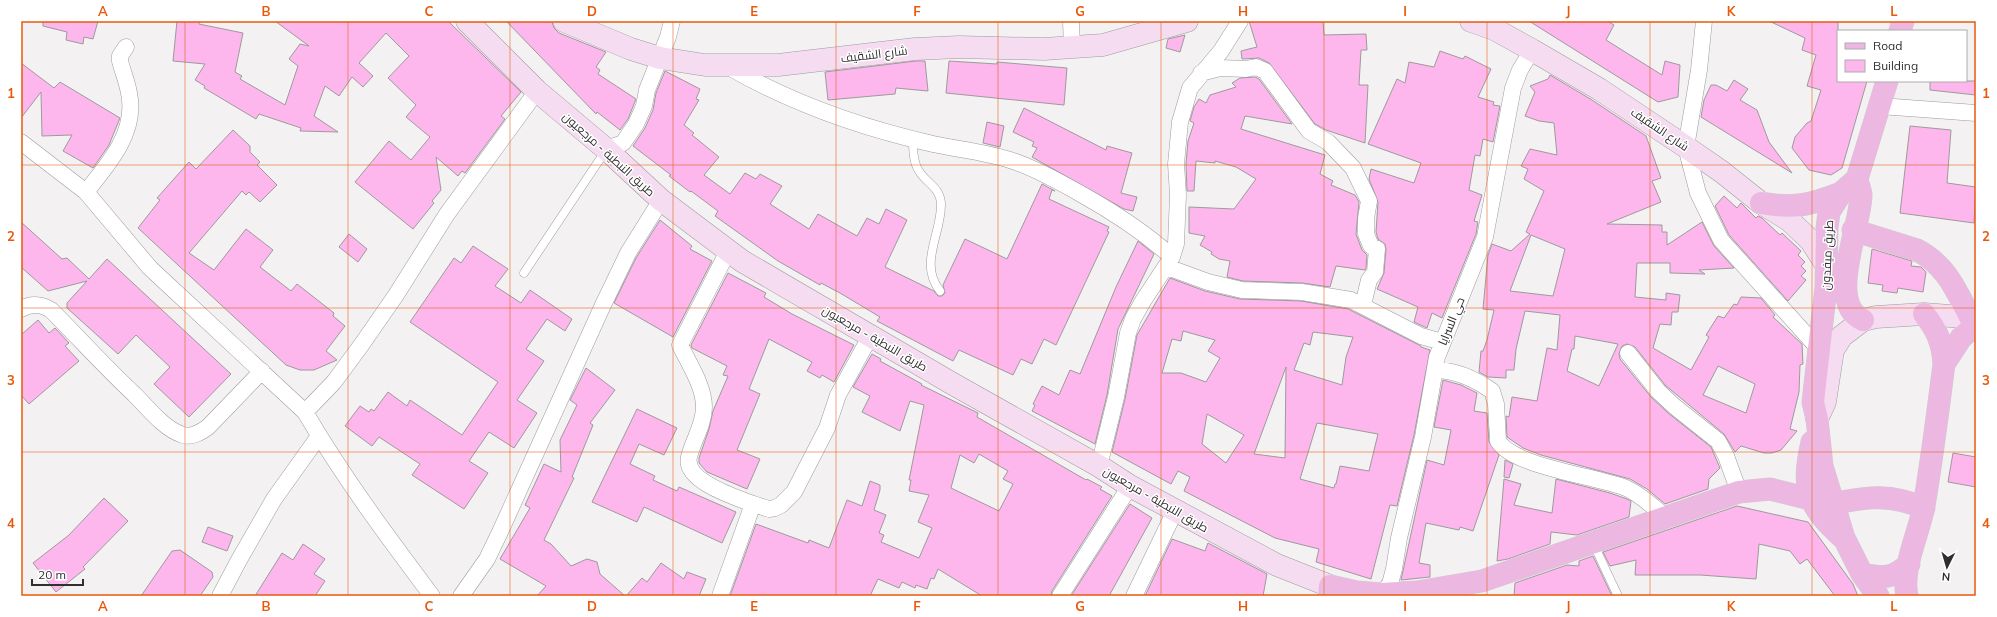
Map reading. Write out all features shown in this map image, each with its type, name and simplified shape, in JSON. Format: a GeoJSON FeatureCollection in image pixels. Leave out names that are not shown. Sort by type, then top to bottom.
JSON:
{"type":"FeatureCollection","features":[{"type":"Feature","properties":{"kind":"main road","name":"طريق النبطية - مرجعيون"},"geometry":{"type":"LineString","coordinates":[[467,21],[537,91],[606,149],[661,200],[728,251],[778,283],[1099,466],[1130,486],[1277,566],[1329,591]]}},
{"type":"Feature","properties":{"kind":"main road","name":"شارع الشقيف"},"geometry":{"type":"LineString","coordinates":[[564,21],[631,49],[660,58],[699,64],[724,65],[778,65],[872,53],[959,47],[1072,48],[1103,45],[1187,21]]}},
{"type":"Feature","properties":{"kind":"main road","name":"شارع الشقيف"},"geometry":{"type":"LineString","coordinates":[[1471,21],[1494,25],[1532,50],[1599,89],[1686,147],[1722,172],[1762,203],[1789,220],[1801,231],[1820,253],[1827,266]]}},
{"type":"Feature","properties":{"kind":"main road","name":"طريق ميفدون"},"geometry":{"type":"LineString","coordinates":[[1878,596],[1862,574],[1844,538],[1822,466],[1818,419],[1813,402],[1827,266],[1827,228],[1829,212],[1849,186],[1880,106],[1887,82]]}},
{"type":"Feature","properties":{"kind":"main road"},"geometry":{"type":"LineString","coordinates":[[1762,203],[1783,207],[1802,206],[1849,186],[1860,194],[1848,259],[1848,301],[1854,315],[1863,320]]}},
{"type":"Feature","properties":{"kind":"main road"},"geometry":{"type":"LineString","coordinates":[[1853,230],[1917,250],[1927,255],[1936,262],[1948,276],[1974,320]]}},
{"type":"Feature","properties":{"kind":"main road"},"geometry":{"type":"LineString","coordinates":[[1818,419],[1825,402],[1833,350],[1842,336],[1863,320],[1876,317],[1924,314],[1974,320]]}},
{"type":"Feature","properties":{"kind":"main road"},"geometry":{"type":"LineString","coordinates":[[1907,596],[1905,590],[1909,564],[1924,508],[1944,364],[1941,342],[1931,322],[1924,314]]}},
{"type":"Feature","properties":{"kind":"main road"},"geometry":{"type":"LineString","coordinates":[[1944,364],[1974,320]]}},
{"type":"Feature","properties":{"kind":"main road","name":"طريق ميفدون"},"geometry":{"type":"LineString","coordinates":[[1818,419],[1808,458],[1807,480],[1810,499],[1818,514],[1844,538]]}},
{"type":"Feature","properties":{"kind":"main road"},"geometry":{"type":"LineString","coordinates":[[1329,591],[1381,594],[1417,594],[1482,581],[1739,492],[1770,489],[1810,499]]}},
{"type":"Feature","properties":{"kind":"main road"},"geometry":{"type":"LineString","coordinates":[[1834,504],[1867,497],[1906,500],[1924,508]]}},
{"type":"Feature","properties":{"kind":"main road"},"geometry":{"type":"LineString","coordinates":[[1862,574],[1874,577],[1892,576],[1909,564]]}},
{"type":"Feature","properties":{"kind":"street"},"geometry":{"type":"LineString","coordinates":[[606,149],[623,143],[636,124],[644,106],[647,90],[660,58],[672,21]]}},
{"type":"Feature","properties":{"kind":"street"},"geometry":{"type":"LineString","coordinates":[[1071,21],[1072,48]]}},
{"type":"Feature","properties":{"kind":"street"},"geometry":{"type":"LineString","coordinates":[[1099,466],[1116,397],[1128,333],[1143,301],[1170,262],[1176,244],[1178,196],[1176,164],[1180,122],[1190,88],[1201,73],[1221,51],[1240,21]]}},
{"type":"Feature","properties":{"kind":"street"},"geometry":{"type":"LineString","coordinates":[[1704,21],[1699,70],[1686,147],[1698,192],[1721,240],[1819,349]]}},
{"type":"Feature","properties":{"kind":"street"},"geometry":{"type":"LineString","coordinates":[[86,192],[118,148],[129,123],[130,99],[120,61],[120,56],[126,47]]}},
{"type":"Feature","properties":{"kind":"street","name":"حي السرايا"},"geometry":{"type":"LineString","coordinates":[[1381,594],[1390,584],[1394,569],[1399,538],[1423,437],[1435,370],[1442,342],[1485,237],[1513,88],[1520,70],[1532,50]]}},
{"type":"Feature","properties":{"kind":"street"},"geometry":{"type":"LineString","coordinates":[[724,65],[741,75],[830,114],[932,144],[991,155],[1016,162],[1036,170],[1122,217],[1156,242],[1170,262],[1223,286],[1242,290],[1318,294],[1351,300],[1421,336],[1442,342]]}},
{"type":"Feature","properties":{"kind":"street"},"geometry":{"type":"LineString","coordinates":[[1201,73],[1220,68],[1246,69],[1256,67],[1265,71],[1309,131],[1328,142],[1353,168],[1369,201],[1366,218],[1366,234],[1371,246],[1377,249],[1375,272],[1369,280],[1363,305]]}},
{"type":"Feature","properties":{"kind":"street"},"geometry":{"type":"LineString","coordinates":[[305,412],[334,382],[362,344],[396,295],[447,214],[537,91]]}},
{"type":"Feature","properties":{"kind":"street"},"geometry":{"type":"LineString","coordinates":[[1880,106],[1976,113]]}},
{"type":"Feature","properties":{"kind":"street"},"geometry":{"type":"LineString","coordinates":[[21,142],[86,192],[150,268],[305,412],[319,436],[387,537],[432,596]]}},
{"type":"Feature","properties":{"kind":"street"},"geometry":{"type":"LineString","coordinates":[[461,596],[487,559],[524,482],[603,304],[628,253],[661,200]]}},
{"type":"Feature","properties":{"kind":"street"},"geometry":{"type":"LineString","coordinates":[[728,251],[680,345],[701,391],[704,407],[702,421],[688,458],[689,464],[694,474],[712,486],[753,504],[769,509],[781,505],[794,492],[827,428],[838,395],[871,335]]}},
{"type":"Feature","properties":{"kind":"street"},"geometry":{"type":"LineString","coordinates":[[21,309],[28,305],[38,304],[51,310],[112,374],[152,412],[176,432],[185,436],[201,432],[208,427],[262,371]]}},
{"type":"Feature","properties":{"kind":"street"},"geometry":{"type":"LineString","coordinates":[[1628,353],[1668,401],[1718,441],[1726,456],[1739,492]]}},
{"type":"Feature","properties":{"kind":"street"},"geometry":{"type":"LineString","coordinates":[[1435,370],[1443,370],[1472,379],[1492,391],[1496,404],[1498,441],[1511,454],[1545,466],[1627,488],[1666,517]]}},
{"type":"Feature","properties":{"kind":"street"},"geometry":{"type":"LineString","coordinates":[[220,596],[274,499],[319,436]]}},
{"type":"Feature","properties":{"kind":"street"},"geometry":{"type":"LineString","coordinates":[[1060,596],[1130,486]]}},
{"type":"Feature","properties":{"kind":"street"},"geometry":{"type":"LineString","coordinates":[[720,596],[753,504]]}},
{"type":"Feature","properties":{"kind":"street"},"geometry":{"type":"LineString","coordinates":[[1134,596],[1175,511]]}},
{"type":"Feature","properties":{"kind":"lane"},"geometry":{"type":"LineString","coordinates":[[913,138],[914,156],[919,171],[938,191],[941,201],[930,270],[933,280],[940,291]]}},
{"type":"Feature","properties":{"kind":"lane"},"geometry":{"type":"LineString","coordinates":[[524,273],[606,149]]}},
{"type":"Feature","properties":{"kind":"lane"},"geometry":{"type":"LineString","coordinates":[[1593,542],[1618,596]]}},
{"type":"Feature","properties":{"kind":"building"},"geometry":{"type":"Polygon","coordinates":[[[43,21],[98,21],[93,39],[84,37],[83,44],[66,40],[67,32],[43,26],[43,21]]]}},
{"type":"Feature","properties":{"kind":"building"},"geometry":{"type":"Polygon","coordinates":[[[177,21],[199,21],[199,24],[243,33],[235,72],[242,76],[240,79],[285,105],[298,66],[289,59],[300,44],[309,46],[275,21],[448,21],[521,92],[501,116],[505,119],[465,173],[462,171],[458,176],[436,157],[441,190],[432,201],[434,203],[413,229],[355,182],[389,141],[411,160],[430,137],[406,117],[416,105],[388,78],[409,56],[386,33],[359,63],[373,76],[363,87],[352,77],[339,96],[325,86],[314,116],[338,132],[300,131],[301,128],[259,114],[256,119],[204,88],[205,86],[195,80],[205,64],[173,61],[177,21]]]}},
{"type":"Feature","properties":{"kind":"building"},"geometry":{"type":"Polygon","coordinates":[[[506,21],[549,21],[552,22],[554,28],[559,33],[606,52],[596,67],[600,70],[598,74],[636,99],[628,119],[620,130],[597,112],[596,114],[506,21]]]}},
{"type":"Feature","properties":{"kind":"building"},"geometry":{"type":"Polygon","coordinates":[[[1249,21],[1323,21],[1324,35],[1366,34],[1367,50],[1361,50],[1359,85],[1368,85],[1365,143],[1326,130],[1315,124],[1269,63],[1259,58],[1242,59],[1241,51],[1257,47],[1249,21]]]}},
{"type":"Feature","properties":{"kind":"building"},"geometry":{"type":"Polygon","coordinates":[[[1529,21],[1607,21],[1614,25],[1606,40],[1662,75],[1665,61],[1680,65],[1678,97],[1658,102],[1529,21]]]}},
{"type":"Feature","properties":{"kind":"building"},"geometry":{"type":"Polygon","coordinates":[[[1769,21],[1838,21],[1837,82],[1867,82],[1842,168],[1831,175],[1809,170],[1792,148],[1795,137],[1807,123],[1811,121],[1821,90],[1807,86],[1816,55],[1802,50],[1805,38],[1769,21]]]}},
{"type":"Feature","properties":{"kind":"building"},"geometry":{"type":"Polygon","coordinates":[[[1185,35],[1180,52],[1166,48],[1168,39],[1185,35]]]}},
{"type":"Feature","properties":{"kind":"building"},"geometry":{"type":"Polygon","coordinates":[[[1440,51],[1463,59],[1465,56],[1491,69],[1478,97],[1494,102],[1493,105],[1500,106],[1493,142],[1483,139],[1480,156],[1475,155],[1469,190],[1482,195],[1474,221],[1478,222],[1476,234],[1442,318],[1432,313],[1427,328],[1414,322],[1418,307],[1377,289],[1384,273],[1386,249],[1385,244],[1378,239],[1376,232],[1378,202],[1369,179],[1371,169],[1414,183],[1421,163],[1368,144],[1397,79],[1405,83],[1409,62],[1434,67],[1440,51]]]}},
{"type":"Feature","properties":{"kind":"building"},"geometry":{"type":"Polygon","coordinates":[[[925,61],[928,91],[896,88],[895,94],[828,100],[825,72],[925,61]]]}},
{"type":"Feature","properties":{"kind":"building"},"geometry":{"type":"Polygon","coordinates":[[[949,61],[997,64],[997,62],[1067,68],[1064,105],[946,93],[949,61]]]}},
{"type":"Feature","properties":{"kind":"building"},"geometry":{"type":"Polygon","coordinates":[[[21,63],[54,88],[60,82],[120,118],[109,145],[93,168],[63,151],[72,135],[42,136],[41,92],[21,118],[21,63]]]}},
{"type":"Feature","properties":{"kind":"building"},"geometry":{"type":"Polygon","coordinates":[[[665,71],[700,89],[696,99],[699,100],[684,125],[694,133],[692,135],[719,157],[704,175],[730,194],[745,173],[756,179],[760,174],[782,186],[770,204],[809,229],[818,214],[857,236],[867,218],[879,224],[886,209],[907,220],[885,267],[934,291],[938,296],[942,296],[945,293],[943,285],[965,239],[1007,259],[1042,184],[1055,191],[1052,190],[1049,199],[1109,227],[1107,231],[1109,232],[1056,345],[1044,339],[1032,364],[1021,359],[1013,375],[959,350],[953,361],[877,321],[880,317],[840,293],[821,283],[820,285],[778,261],[715,216],[718,211],[669,176],[671,175],[633,146],[645,128],[653,110],[656,93],[665,71]]]}},
{"type":"Feature","properties":{"kind":"building"},"geometry":{"type":"Polygon","coordinates":[[[1550,75],[1592,100],[1646,136],[1661,178],[1652,181],[1661,202],[1607,224],[1662,225],[1662,232],[1667,232],[1667,245],[1702,222],[1714,246],[1734,268],[1699,270],[1705,274],[1670,273],[1670,263],[1637,263],[1635,297],[1666,300],[1666,293],[1680,295],[1678,312],[1672,312],[1671,325],[1660,324],[1653,348],[1691,370],[1709,337],[1706,335],[1718,316],[1724,318],[1734,304],[1737,305],[1741,297],[1761,298],[1775,315],[1773,317],[1802,344],[1803,364],[1800,365],[1799,392],[1790,429],[1797,431],[1781,450],[1772,453],[1764,453],[1741,446],[1735,452],[1724,434],[1665,385],[1635,347],[1627,344],[1622,346],[1619,354],[1620,359],[1651,397],[1668,413],[1711,447],[1720,468],[1709,479],[1708,489],[1665,504],[1647,489],[1630,479],[1541,455],[1523,448],[1507,437],[1506,416],[1509,417],[1512,397],[1537,401],[1547,348],[1557,350],[1560,315],[1525,311],[1516,349],[1514,370],[1506,370],[1506,378],[1488,377],[1479,372],[1481,351],[1483,351],[1487,340],[1494,310],[1483,309],[1488,255],[1492,244],[1511,251],[1530,234],[1526,232],[1544,191],[1524,179],[1528,169],[1521,166],[1530,149],[1557,155],[1554,123],[1539,121],[1525,116],[1535,92],[1530,86],[1548,79],[1550,75]],[[1531,235],[1510,291],[1553,296],[1565,249],[1531,235]],[[1575,336],[1574,349],[1572,349],[1567,371],[1599,386],[1618,344],[1575,336]],[[1718,366],[1703,395],[1746,413],[1755,384],[1718,366]]]}},
{"type":"Feature","properties":{"kind":"building"},"geometry":{"type":"Polygon","coordinates":[[[1255,77],[1259,79],[1292,124],[1245,116],[1241,129],[1325,155],[1320,174],[1333,181],[1331,185],[1355,195],[1359,202],[1356,234],[1362,250],[1367,255],[1366,268],[1365,270],[1336,266],[1330,287],[1302,283],[1243,281],[1227,277],[1230,261],[1219,259],[1211,254],[1212,252],[1200,245],[1205,236],[1189,233],[1189,207],[1234,209],[1256,179],[1236,167],[1215,161],[1215,163],[1196,161],[1194,191],[1187,191],[1186,164],[1188,141],[1194,123],[1190,121],[1194,107],[1199,99],[1206,103],[1210,95],[1236,87],[1232,83],[1240,78],[1255,77]]]}},
{"type":"Feature","properties":{"kind":"building"},"geometry":{"type":"Polygon","coordinates":[[[1734,80],[1748,89],[1740,100],[1757,110],[1769,142],[1792,173],[1701,117],[1704,100],[1711,85],[1716,85],[1727,91],[1734,80]]]}},
{"type":"Feature","properties":{"kind":"building"},"geometry":{"type":"Polygon","coordinates":[[[1976,81],[1976,95],[1930,90],[1930,82],[1976,81]]]}},
{"type":"Feature","properties":{"kind":"building"},"geometry":{"type":"Polygon","coordinates":[[[1024,108],[1106,150],[1107,146],[1132,153],[1121,193],[1137,197],[1133,211],[1124,209],[1032,157],[1037,148],[1032,146],[1034,142],[1013,132],[1024,108]]]}},
{"type":"Feature","properties":{"kind":"building"},"geometry":{"type":"Polygon","coordinates":[[[987,122],[1004,126],[1000,147],[983,143],[987,122]]]}},
{"type":"Feature","properties":{"kind":"building"},"geometry":{"type":"Polygon","coordinates":[[[1910,126],[1951,130],[1947,183],[1976,187],[1974,223],[1900,213],[1910,126]]]}},
{"type":"Feature","properties":{"kind":"building"},"geometry":{"type":"Polygon","coordinates":[[[233,130],[250,146],[250,152],[260,162],[257,165],[277,185],[260,202],[249,192],[246,195],[242,191],[189,253],[214,270],[246,229],[273,250],[260,267],[291,291],[297,284],[334,313],[333,316],[345,326],[326,351],[337,360],[314,370],[300,370],[286,365],[138,228],[160,200],[157,198],[189,162],[196,169],[233,130]]]}},
{"type":"Feature","properties":{"kind":"building"},"geometry":{"type":"Polygon","coordinates":[[[1724,196],[1737,208],[1741,203],[1756,218],[1758,216],[1762,218],[1780,235],[1782,233],[1801,251],[1798,255],[1805,262],[1801,266],[1806,271],[1801,276],[1806,280],[1788,301],[1729,235],[1715,206],[1724,196]]]}},
{"type":"Feature","properties":{"kind":"building"},"geometry":{"type":"Polygon","coordinates":[[[660,220],[692,246],[690,249],[712,261],[673,337],[614,303],[636,258],[660,220]]]}},
{"type":"Feature","properties":{"kind":"building"},"geometry":{"type":"Polygon","coordinates":[[[21,222],[62,259],[67,258],[89,279],[107,259],[231,374],[189,417],[154,384],[170,367],[136,335],[118,354],[67,308],[67,303],[87,281],[48,291],[21,267],[21,222]]]}},
{"type":"Feature","properties":{"kind":"building"},"geometry":{"type":"Polygon","coordinates":[[[349,234],[367,249],[358,262],[339,247],[349,234]]]}},
{"type":"Feature","properties":{"kind":"building"},"geometry":{"type":"Polygon","coordinates":[[[1138,241],[1154,254],[1118,329],[1107,395],[1095,444],[1032,411],[1035,405],[1033,404],[1042,386],[1059,395],[1070,370],[1080,374],[1116,287],[1138,241]]]}},
{"type":"Feature","properties":{"kind":"building"},"geometry":{"type":"Polygon","coordinates":[[[473,246],[508,269],[495,286],[521,303],[530,290],[572,319],[565,331],[547,319],[526,349],[544,361],[517,400],[537,413],[514,448],[489,432],[469,461],[488,473],[464,509],[412,475],[420,464],[379,437],[372,446],[345,426],[360,406],[369,412],[371,409],[374,411],[388,392],[407,406],[410,400],[462,435],[498,382],[410,322],[454,258],[461,263],[473,246]]]}},
{"type":"Feature","properties":{"kind":"building"},"geometry":{"type":"Polygon","coordinates":[[[1872,249],[1912,261],[1911,266],[1921,267],[1926,272],[1923,292],[1898,288],[1897,293],[1882,291],[1883,285],[1868,283],[1872,249]]]}},
{"type":"Feature","properties":{"kind":"building"},"geometry":{"type":"Polygon","coordinates":[[[728,273],[766,293],[764,297],[792,314],[854,345],[834,382],[822,375],[820,378],[807,371],[812,362],[769,339],[749,389],[760,394],[737,450],[760,459],[747,489],[707,472],[699,463],[699,458],[709,429],[713,411],[728,376],[723,375],[727,366],[692,348],[691,345],[728,273]]]}},
{"type":"Feature","properties":{"kind":"building"},"geometry":{"type":"Polygon","coordinates":[[[1170,278],[1205,291],[1240,299],[1301,301],[1348,309],[1421,347],[1430,350],[1414,435],[1397,506],[1390,505],[1371,579],[1316,562],[1319,549],[1275,538],[1184,491],[1190,477],[1178,471],[1171,484],[1112,452],[1125,399],[1137,335],[1170,278]],[[1183,331],[1181,341],[1172,339],[1162,373],[1181,373],[1206,382],[1220,358],[1208,351],[1215,340],[1183,331]],[[1313,332],[1310,345],[1304,343],[1294,370],[1342,385],[1346,357],[1353,337],[1313,332]],[[1286,367],[1254,454],[1285,458],[1286,367]],[[1207,414],[1202,444],[1226,463],[1244,435],[1207,414]],[[1317,423],[1300,479],[1334,488],[1340,466],[1369,471],[1378,434],[1317,423]]]}},
{"type":"Feature","properties":{"kind":"building"},"geometry":{"type":"Polygon","coordinates":[[[38,320],[49,333],[55,328],[69,343],[65,346],[79,361],[29,404],[21,395],[21,335],[38,320]]]}},
{"type":"Feature","properties":{"kind":"building"},"geometry":{"type":"Polygon","coordinates":[[[872,354],[881,359],[880,361],[922,384],[921,385],[978,413],[977,417],[1086,480],[1087,479],[1102,487],[1100,489],[1112,496],[1052,591],[1051,596],[982,596],[938,569],[934,579],[931,578],[927,589],[916,585],[915,588],[902,582],[899,588],[878,579],[870,596],[730,596],[756,524],[808,543],[809,540],[829,548],[847,500],[862,506],[870,481],[880,485],[874,510],[886,515],[879,533],[884,535],[881,542],[919,558],[932,528],[918,522],[929,495],[909,491],[911,480],[909,480],[924,405],[910,401],[900,431],[862,412],[870,396],[853,387],[872,354]],[[979,454],[974,463],[960,455],[951,488],[999,511],[1013,484],[1003,479],[1008,471],[979,454]]]}},
{"type":"Feature","properties":{"kind":"building"},"geometry":{"type":"Polygon","coordinates":[[[586,368],[615,390],[590,423],[593,425],[572,477],[574,478],[544,540],[551,544],[571,566],[587,559],[597,562],[600,574],[625,596],[537,596],[546,586],[500,559],[530,508],[525,505],[544,464],[561,472],[560,440],[577,405],[570,400],[586,368]]]}},
{"type":"Feature","properties":{"kind":"building"},"geometry":{"type":"Polygon","coordinates":[[[1443,380],[1461,385],[1477,393],[1474,411],[1487,413],[1489,442],[1499,455],[1473,531],[1460,527],[1459,530],[1426,523],[1419,563],[1430,565],[1430,577],[1401,580],[1427,460],[1444,465],[1451,430],[1434,427],[1443,380]]]}},
{"type":"Feature","properties":{"kind":"building"},"geometry":{"type":"Polygon","coordinates":[[[637,409],[677,428],[664,455],[639,444],[630,464],[655,476],[653,480],[677,491],[679,487],[736,512],[722,543],[644,507],[637,522],[592,502],[637,409]]]}},
{"type":"Feature","properties":{"kind":"building"},"geometry":{"type":"Polygon","coordinates":[[[1953,453],[1976,457],[1976,487],[1948,482],[1953,453]]]}},
{"type":"Feature","properties":{"kind":"building"},"geometry":{"type":"Polygon","coordinates":[[[1505,460],[1513,464],[1509,478],[1504,477],[1505,460]]]}},
{"type":"Feature","properties":{"kind":"building"},"geometry":{"type":"Polygon","coordinates":[[[1504,479],[1521,484],[1514,505],[1552,513],[1556,479],[1610,493],[1631,501],[1629,517],[1577,535],[1551,532],[1550,544],[1508,559],[1497,561],[1504,479]]]}},
{"type":"Feature","properties":{"kind":"building"},"geometry":{"type":"Polygon","coordinates":[[[104,498],[128,521],[83,567],[85,569],[56,592],[33,563],[69,535],[104,498]]]}},
{"type":"Feature","properties":{"kind":"building"},"geometry":{"type":"Polygon","coordinates":[[[1130,504],[1152,518],[1109,596],[1071,596],[1130,504]]]}},
{"type":"Feature","properties":{"kind":"building"},"geometry":{"type":"Polygon","coordinates":[[[1737,506],[1808,522],[1853,584],[1858,596],[1835,596],[1807,559],[1800,564],[1790,551],[1759,544],[1756,579],[1700,575],[1635,575],[1636,560],[1610,566],[1603,552],[1737,506]]]}},
{"type":"Feature","properties":{"kind":"building"},"geometry":{"type":"Polygon","coordinates":[[[208,527],[233,536],[227,551],[202,542],[208,527]]]}},
{"type":"Feature","properties":{"kind":"building"},"geometry":{"type":"Polygon","coordinates":[[[1172,539],[1205,551],[1208,543],[1267,574],[1263,596],[1145,596],[1172,539]]]}},
{"type":"Feature","properties":{"kind":"building"},"geometry":{"type":"Polygon","coordinates":[[[303,544],[325,559],[314,574],[325,581],[315,596],[255,596],[282,553],[293,560],[303,544]]]}},
{"type":"Feature","properties":{"kind":"building"},"geometry":{"type":"Polygon","coordinates":[[[180,550],[212,572],[213,577],[200,596],[141,596],[172,551],[180,550]]]}},
{"type":"Feature","properties":{"kind":"building"},"geometry":{"type":"Polygon","coordinates":[[[1593,556],[1612,596],[1514,596],[1515,583],[1567,565],[1579,566],[1579,561],[1593,556]]]}},
{"type":"Feature","properties":{"kind":"building"},"geometry":{"type":"Polygon","coordinates":[[[661,563],[684,579],[687,572],[706,579],[699,596],[626,596],[642,578],[647,582],[661,563]]]}}]}
